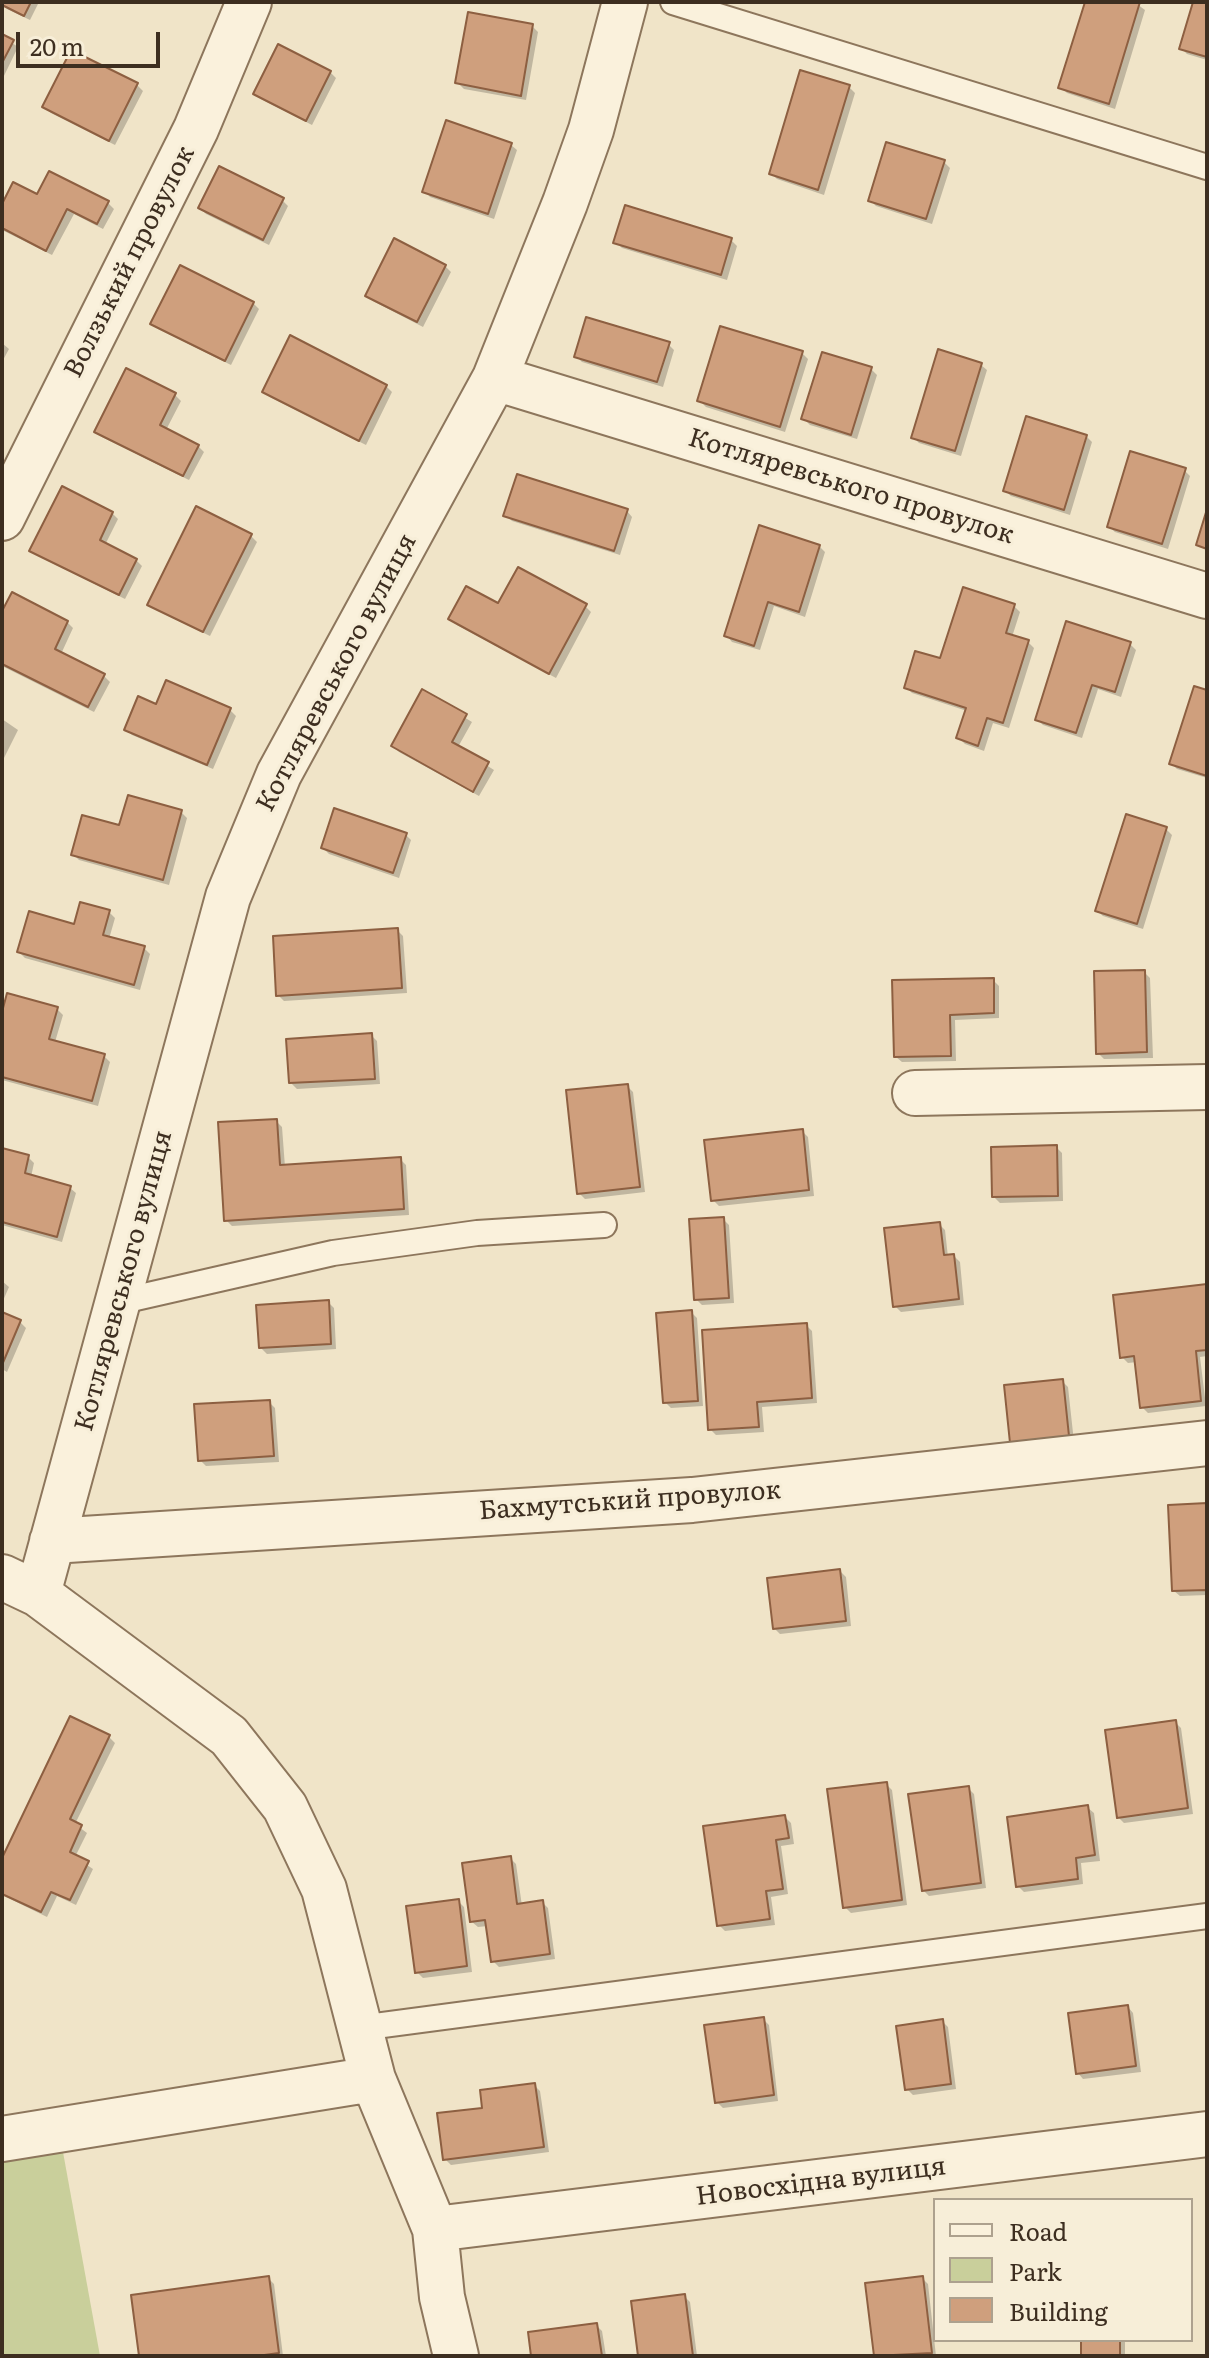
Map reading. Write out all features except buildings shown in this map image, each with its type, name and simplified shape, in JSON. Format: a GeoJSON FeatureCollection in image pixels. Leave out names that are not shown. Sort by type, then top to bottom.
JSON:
{"type":"FeatureCollection","features":[{"type":"Feature","properties":{"kind":"street","name":"Волзький провулок"},"geometry":{"type":"LineString","coordinates":[[2,518],[196,129],[249,2]]}},
{"type":"Feature","properties":{"kind":"street","name":"Котляревського вулиця"},"geometry":{"type":"LineString","coordinates":[[20,1586],[52,1541],[228,897],[279,774],[495,378],[591,130],[625,2]]}},
{"type":"Feature","properties":{"kind":"street","name":"Котляревського провулок"},"geometry":{"type":"LineString","coordinates":[[495,378],[1207,596]]}},
{"type":"Feature","properties":{"kind":"street"},"geometry":{"type":"LineString","coordinates":[[915,1093],[1207,1087]]}},
{"type":"Feature","properties":{"kind":"street","name":"Бахмутський провулок"},"geometry":{"type":"LineString","coordinates":[[52,1541],[692,1500],[1207,1443]]}},
{"type":"Feature","properties":{"kind":"street"},"geometry":{"type":"LineString","coordinates":[[20,1586],[229,1736],[285,1807],[324,1889],[373,2079],[435,2229],[442,2297],[456,2356]]}},
{"type":"Feature","properties":{"kind":"street"},"geometry":{"type":"LineString","coordinates":[[2,2139],[373,2079]]}},
{"type":"Feature","properties":{"kind":"street","name":"Новосхідна вулиця"},"geometry":{"type":"LineString","coordinates":[[435,2229],[1207,2134]]}},
{"type":"Feature","properties":{"kind":"lane"},"geometry":{"type":"LineString","coordinates":[[673,2],[1207,167]]}},
{"type":"Feature","properties":{"kind":"lane"},"geometry":{"type":"LineString","coordinates":[[118,1302],[333,1253],[477,1233],[604,1225]]}},
{"type":"Feature","properties":{"kind":"lane"},"geometry":{"type":"LineString","coordinates":[[360,2028],[1207,1916]]}},
{"type":"Feature","properties":{"kind":"green space"},"geometry":{"type":"Polygon","coordinates":[[[59,2130],[100,2356],[2,2356],[2,2139],[59,2130]]]}}]}
